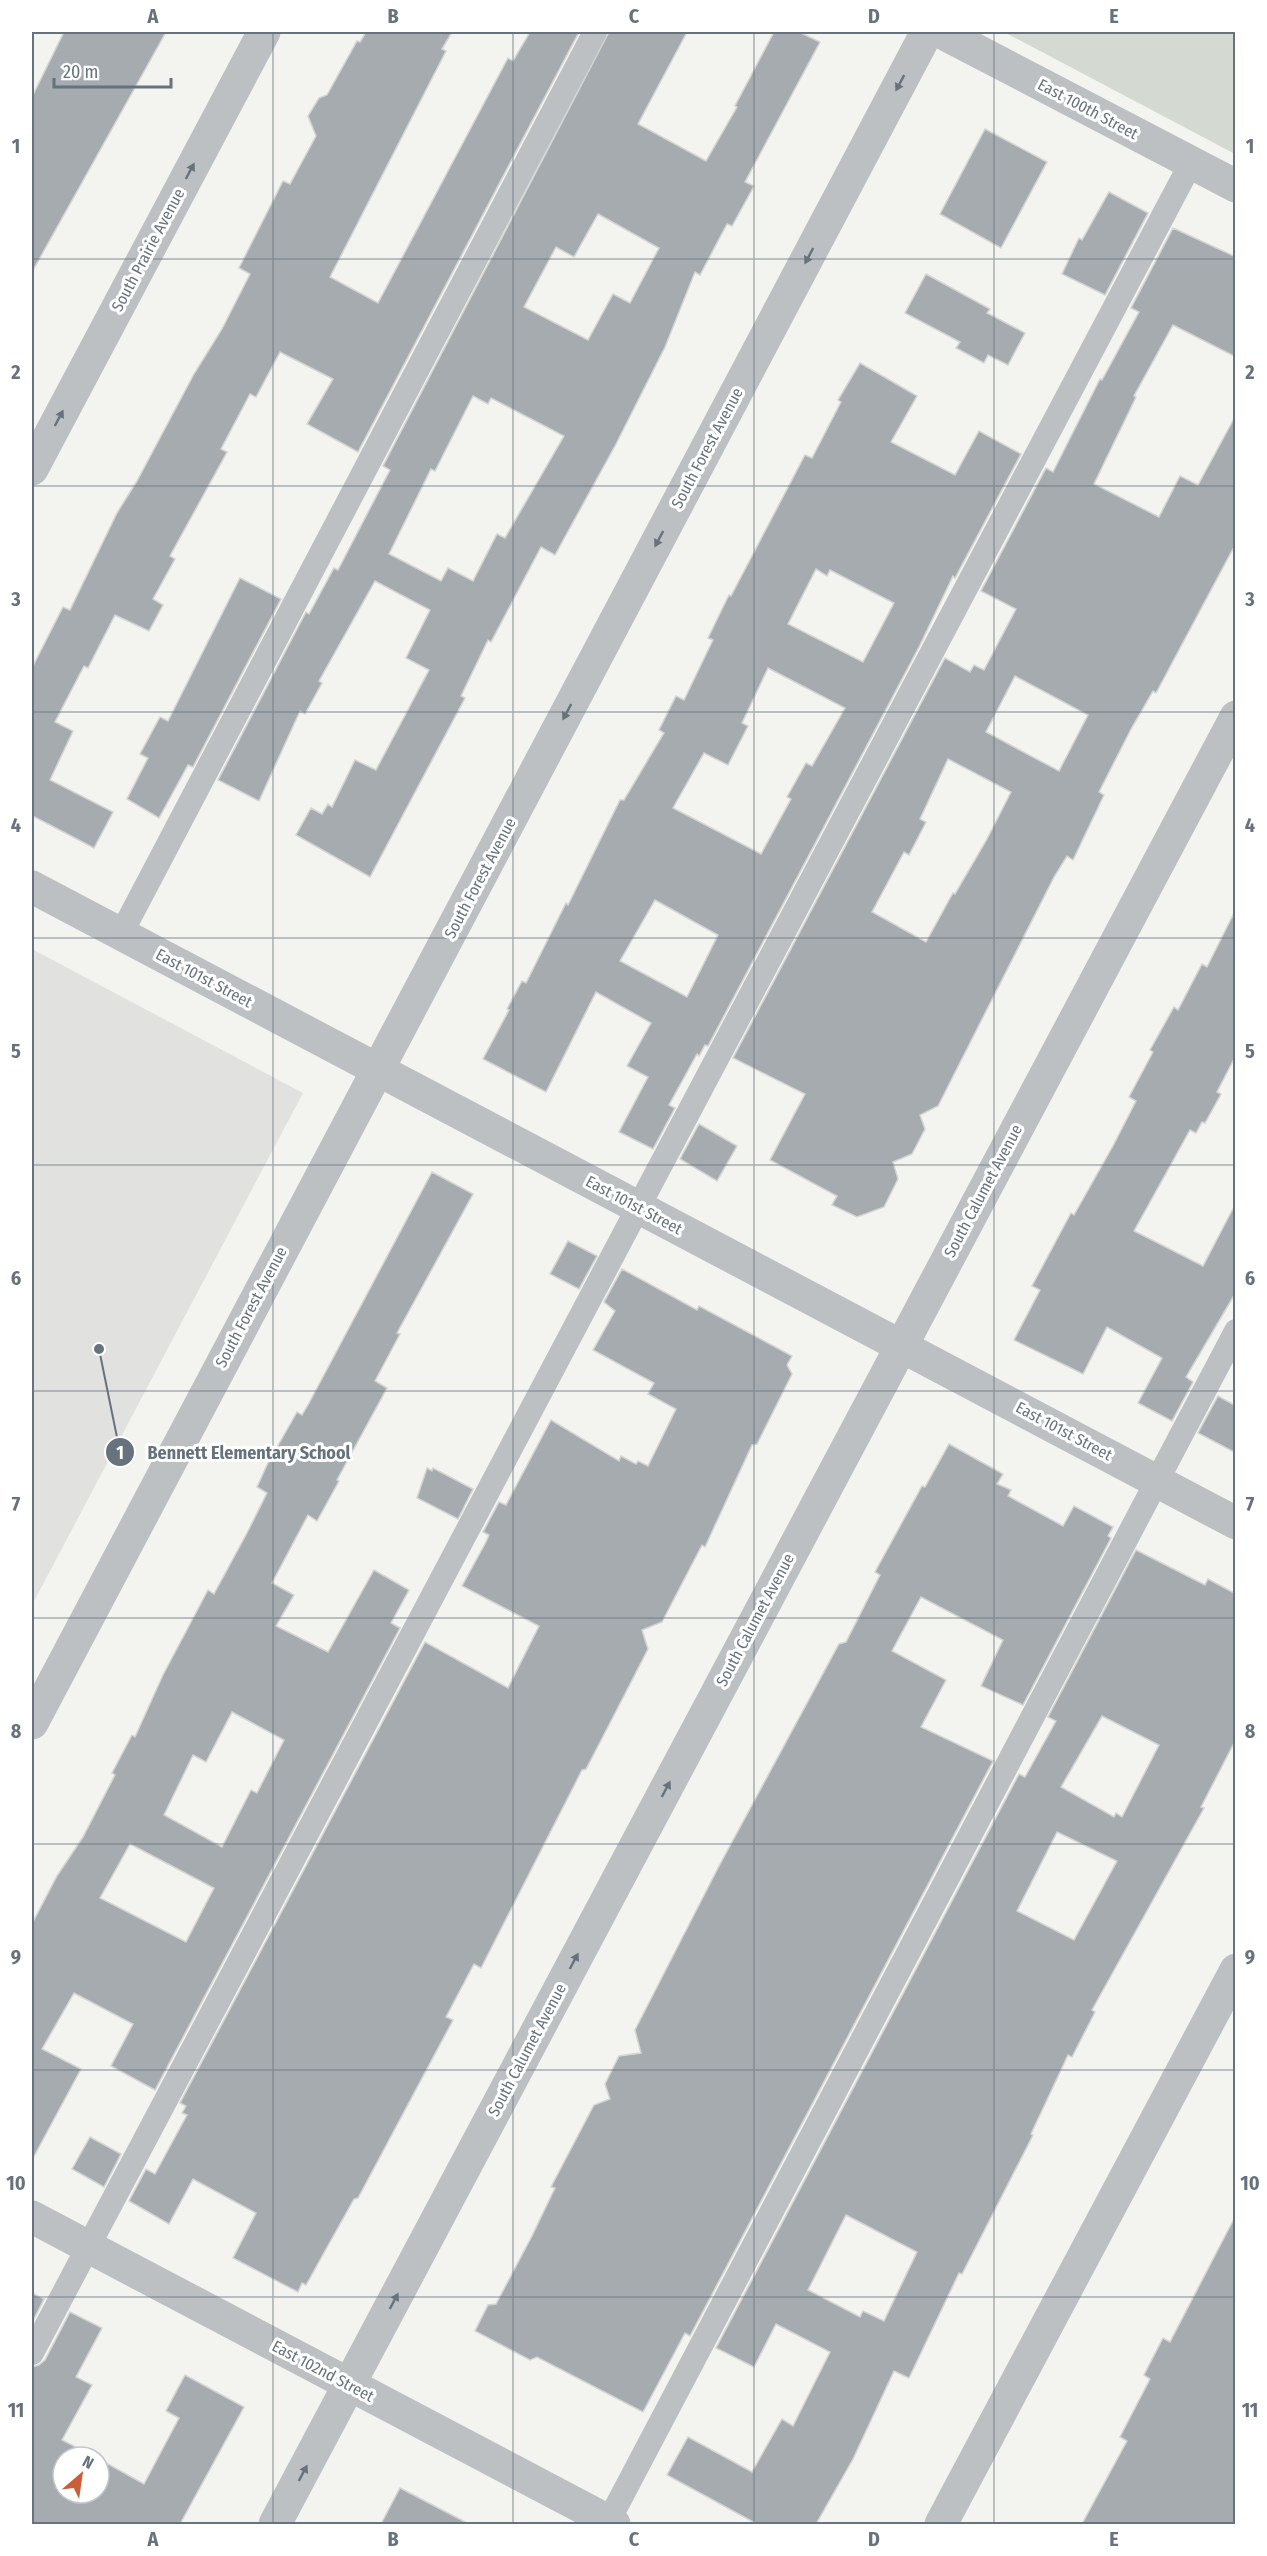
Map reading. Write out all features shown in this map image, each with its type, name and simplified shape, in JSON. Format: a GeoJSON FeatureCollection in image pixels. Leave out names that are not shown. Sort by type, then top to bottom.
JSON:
{"type":"FeatureCollection","features":[{"type":"Feature","properties":{"kind":"street","name":"South Prairie Avenue"},"geometry":{"type":"LineString","coordinates":[[32,469],[264,32]]}},
{"type":"Feature","properties":{"kind":"street","name":"South Forest Avenue"},"geometry":{"type":"LineString","coordinates":[[32,1723],[927,32]]}},
{"type":"Feature","properties":{"kind":"street","name":"East 100th Street"},"geometry":{"type":"LineString","coordinates":[[941,32],[1236,186]]}},
{"type":"Feature","properties":{"kind":"street","name":"South Calumet Avenue"},"geometry":{"type":"LineString","coordinates":[[275,2524],[1236,717]]}},
{"type":"Feature","properties":{"kind":"street","name":"East 101st Street"},"geometry":{"type":"LineString","coordinates":[[32,887],[1236,1522]]}},
{"type":"Feature","properties":{"kind":"street"},"geometry":{"type":"LineString","coordinates":[[941,2524],[1236,1970]]}},
{"type":"Feature","properties":{"kind":"street","name":"East 102nd Street"},"geometry":{"type":"LineString","coordinates":[[32,2217],[610,2523]]}},
{"type":"Feature","properties":{"kind":"lane"},"geometry":{"type":"LineString","coordinates":[[121,934],[595,32]]}},
{"type":"Feature","properties":{"kind":"lane"},"geometry":{"type":"LineString","coordinates":[[32,2353],[1191,163]]}},
{"type":"Feature","properties":{"kind":"lane"},"geometry":{"type":"LineString","coordinates":[[610,2523],[1236,1331]]}},
{"type":"Feature","properties":{"kind":"shaded area"},"geometry":{"type":"Polygon","coordinates":[[[1004,32],[1235,32],[1235,154],[1004,32]]]}},
{"type":"Feature","properties":{"kind":"shaded area"},"geometry":{"type":"Polygon","coordinates":[[[32,949],[303,1093],[32,1605],[32,949]]]}},
{"type":"Feature","properties":{"kind":"building"},"geometry":{"type":"Polygon","coordinates":[[[64,32],[166,32],[32,272],[32,97],[64,32]]]}},
{"type":"Feature","properties":{"kind":"building"},"geometry":{"type":"Polygon","coordinates":[[[366,32],[452,32],[442,49],[446,51],[330,277],[378,303],[508,58],[513,61],[530,32],[579,32],[358,452],[307,424],[333,379],[280,352],[256,397],[250,394],[221,449],[227,452],[170,556],[175,559],[153,599],[163,605],[149,631],[115,615],[88,668],[84,666],[55,722],[73,731],[50,780],[113,812],[94,848],[33,816],[32,819],[32,668],[63,607],[70,610],[117,513],[137,481],[194,374],[222,329],[250,274],[239,268],[283,181],[290,184],[316,136],[308,116],[319,98],[327,95],[357,41],[360,42],[366,32]]]}},
{"type":"Feature","properties":{"kind":"building"},"geometry":{"type":"Polygon","coordinates":[[[609,32],[687,32],[638,124],[706,161],[737,107],[735,106],[774,32],[799,32],[820,42],[745,182],[754,186],[732,226],[727,224],[700,275],[695,272],[665,347],[616,444],[555,555],[541,547],[491,642],[488,640],[461,696],[465,698],[370,877],[296,835],[311,808],[322,814],[328,804],[332,807],[355,760],[376,770],[429,670],[406,658],[430,610],[375,581],[319,681],[322,683],[305,714],[300,711],[259,801],[218,780],[306,612],[309,614],[334,568],[338,570],[390,470],[383,466],[609,32]],[[598,214],[574,257],[556,247],[524,307],[588,340],[613,294],[630,303],[659,248],[598,214]],[[473,396],[435,471],[431,469],[389,554],[441,581],[448,568],[473,581],[497,534],[505,538],[564,436],[491,398],[488,404],[473,396]]]}},
{"type":"Feature","properties":{"kind":"building"},"geometry":{"type":"Polygon","coordinates":[[[985,129],[1047,162],[1001,248],[940,214],[985,129]]]}},
{"type":"Feature","properties":{"kind":"building"},"geometry":{"type":"Polygon","coordinates":[[[1109,192],[1148,213],[1105,295],[1062,274],[1079,238],[1082,240],[1109,192]]]}},
{"type":"Feature","properties":{"kind":"building"},"geometry":{"type":"Polygon","coordinates":[[[1173,228],[1236,257],[1236,357],[1173,325],[1134,396],[1136,397],[1094,484],[1159,517],[1180,476],[1198,485],[1236,415],[1236,543],[1156,693],[1153,691],[1131,729],[1099,792],[1104,795],[1073,860],[1067,856],[1054,877],[938,1106],[920,1115],[925,1129],[912,1154],[893,1162],[898,1179],[884,1207],[857,1217],[832,1205],[837,1196],[770,1160],[805,1094],[733,1058],[945,658],[970,672],[974,665],[984,670],[1016,609],[981,591],[1046,468],[1053,472],[1100,379],[1102,380],[1139,312],[1131,308],[1173,228]],[[1015,676],[986,732],[1059,771],[1088,715],[1015,676]],[[948,759],[920,819],[926,822],[909,855],[904,852],[872,912],[926,942],[953,893],[955,894],[986,841],[1011,792],[948,759]]]}},
{"type":"Feature","properties":{"kind":"building"},"geometry":{"type":"Polygon","coordinates":[[[926,274],[990,309],[987,313],[1025,333],[1008,365],[988,355],[984,363],[956,348],[960,342],[905,313],[926,274]]]}},
{"type":"Feature","properties":{"kind":"building"},"geometry":{"type":"Polygon","coordinates":[[[860,363],[917,396],[891,442],[955,475],[979,431],[1021,454],[955,578],[953,576],[920,645],[708,1046],[705,1045],[699,1056],[697,1054],[669,1105],[675,1108],[653,1149],[619,1132],[648,1077],[627,1066],[651,1023],[596,992],[546,1092],[483,1059],[522,981],[526,983],[566,903],[568,905],[620,800],[624,800],[664,733],[659,730],[676,696],[684,700],[713,640],[708,638],[729,595],[731,596],[805,455],[812,458],[841,402],[838,400],[860,363]],[[816,569],[788,624],[863,662],[894,603],[830,570],[827,576],[816,569]],[[768,668],[742,723],[748,726],[728,765],[704,753],[673,808],[761,854],[791,799],[787,797],[806,763],[812,766],[845,708],[768,668]],[[655,900],[620,961],[687,997],[718,935],[655,900]]]}},
{"type":"Feature","properties":{"kind":"building"},"geometry":{"type":"Polygon","coordinates":[[[240,578],[281,599],[193,767],[188,765],[159,818],[127,799],[148,758],[140,754],[160,717],[168,721],[240,578]]]}},
{"type":"Feature","properties":{"kind":"building"},"geometry":{"type":"Polygon","coordinates":[[[1236,909],[1236,1055],[1217,1092],[1221,1094],[1205,1123],[1202,1122],[1196,1133],[1190,1130],[1134,1231],[1203,1266],[1236,1203],[1236,1292],[1186,1377],[1193,1382],[1172,1421],[1138,1403],[1162,1358],[1107,1327],[1083,1374],[1014,1340],[1040,1290],[1032,1286],[1071,1213],[1074,1215],[1113,1146],[1136,1101],[1129,1097],[1153,1052],[1150,1050],[1174,1007],[1178,1010],[1202,964],[1207,967],[1236,909]]]}},
{"type":"Feature","properties":{"kind":"building"},"geometry":{"type":"Polygon","coordinates":[[[699,1124],[737,1146],[717,1181],[680,1159],[699,1124]]]}},
{"type":"Feature","properties":{"kind":"building"},"geometry":{"type":"Polygon","coordinates":[[[432,1172],[473,1194],[397,1333],[400,1334],[375,1381],[387,1388],[337,1480],[339,1481],[317,1521],[308,1515],[272,1583],[294,1595],[276,1626],[328,1652],[374,1570],[409,1590],[391,1623],[400,1628],[155,2090],[111,2066],[133,2024],[74,1993],[42,2049],[81,2069],[32,2160],[32,1924],[57,1876],[83,1837],[115,1775],[112,1773],[132,1735],[135,1737],[163,1675],[208,1590],[214,1594],[247,1533],[267,1493],[257,1487],[267,1465],[297,1412],[302,1415],[432,1172]],[[232,1712],[206,1762],[193,1755],[164,1815],[222,1847],[251,1790],[257,1793],[284,1740],[232,1712]],[[130,1844],[100,1898],[186,1942],[214,1888],[130,1844]]]}},
{"type":"Feature","properties":{"kind":"building"},"geometry":{"type":"Polygon","coordinates":[[[568,1241],[597,1256],[579,1289],[550,1274],[568,1241]]]}},
{"type":"Feature","properties":{"kind":"building"},"geometry":{"type":"Polygon","coordinates":[[[622,1269],[697,1310],[699,1306],[792,1356],[787,1365],[792,1374],[757,1444],[752,1445],[705,1547],[702,1545],[662,1622],[642,1630],[648,1649],[612,1719],[586,1769],[582,1770],[481,1968],[474,1964],[446,2017],[453,2020],[358,2198],[354,2199],[306,2285],[302,2283],[298,2292],[233,2258],[256,2213],[193,2179],[169,2224],[129,2201],[146,2169],[155,2174],[187,2115],[182,2113],[186,2106],[180,2103],[425,1642],[508,1688],[539,1626],[462,1586],[486,1542],[489,1535],[483,1532],[499,1502],[506,1505],[551,1420],[619,1461],[621,1456],[636,1464],[638,1461],[648,1466],[676,1409],[648,1394],[654,1383],[593,1350],[615,1311],[604,1302],[622,1269]]]}},
{"type":"Feature","properties":{"kind":"building"},"geometry":{"type":"Polygon","coordinates":[[[1218,1396],[1236,1406],[1236,1453],[1198,1433],[1218,1396]]]}},
{"type":"Feature","properties":{"kind":"building"},"geometry":{"type":"Polygon","coordinates":[[[949,1444],[1003,1474],[997,1484],[1011,1490],[1008,1496],[1063,1526],[1074,1506],[1113,1527],[1108,1536],[1111,1538],[1023,1705],[981,1686],[1003,1640],[921,1597],[892,1651],[946,1680],[921,1727],[993,1761],[690,2336],[685,2333],[643,2412],[537,2357],[530,2360],[475,2331],[488,2305],[496,2304],[532,2236],[555,2188],[551,2187],[594,2105],[610,2099],[605,2084],[619,2056],[641,2053],[635,2030],[718,1868],[839,1644],[846,1642],[880,1575],[875,1572],[922,1486],[925,1487],[949,1444]]]}},
{"type":"Feature","properties":{"kind":"building"},"geometry":{"type":"Polygon","coordinates":[[[427,1468],[432,1471],[433,1468],[473,1489],[458,1519],[417,1498],[427,1468]]]}},
{"type":"Feature","properties":{"kind":"building"},"geometry":{"type":"Polygon","coordinates":[[[1136,1550],[1205,1585],[1208,1579],[1236,1594],[1236,1739],[1201,1807],[1204,1808],[1092,2010],[1095,2012],[1072,2057],[1068,2055],[1031,2134],[1033,2135],[962,2274],[959,2273],[909,2378],[894,2371],[853,2459],[816,2524],[757,2524],[667,2475],[688,2437],[752,2472],[782,2419],[793,2426],[830,2352],[776,2324],[754,2367],[716,2348],[1019,1774],[1025,1777],[1056,1721],[1048,1717],[1136,1550]],[[1102,1716],[1061,1787],[1114,1817],[1116,1813],[1122,1817],[1159,1745],[1102,1716]],[[1057,1832],[1017,1911],[1074,1940],[1117,1861],[1057,1832]],[[846,2215],[808,2290],[860,2317],[863,2311],[884,2321],[917,2252],[846,2215]]]}},
{"type":"Feature","properties":{"kind":"building"},"geometry":{"type":"Polygon","coordinates":[[[90,2137],[121,2154],[104,2187],[72,2169],[90,2137]]]}},
{"type":"Feature","properties":{"kind":"building"},"geometry":{"type":"Polygon","coordinates":[[[1236,2215],[1236,2524],[1082,2524],[1127,2441],[1120,2437],[1150,2379],[1144,2375],[1163,2338],[1170,2342],[1236,2215]]]}},
{"type":"Feature","properties":{"kind":"building"},"geometry":{"type":"Polygon","coordinates":[[[32,2293],[44,2299],[32,2323],[32,2293]]]}},
{"type":"Feature","properties":{"kind":"building"},"geometry":{"type":"Polygon","coordinates":[[[70,2312],[102,2328],[76,2377],[92,2385],[62,2440],[72,2445],[51,2445],[51,2505],[111,2505],[111,2466],[144,2484],[179,2418],[166,2411],[185,2375],[244,2407],[180,2524],[32,2524],[32,2367],[45,2360],[70,2312]]]}},
{"type":"Feature","properties":{"kind":"building"},"geometry":{"type":"Polygon","coordinates":[[[400,2488],[469,2524],[381,2524],[400,2488]]]}},
{"type":"Feature","properties":{"kind":"place","name":"Bennett Elementary School"},"geometry":{"type":"Point","coordinates":[99,1349]}}]}
